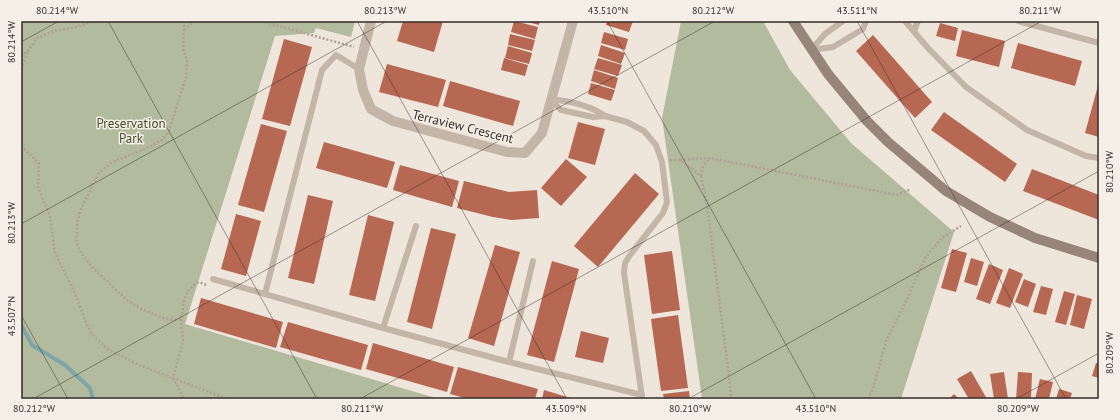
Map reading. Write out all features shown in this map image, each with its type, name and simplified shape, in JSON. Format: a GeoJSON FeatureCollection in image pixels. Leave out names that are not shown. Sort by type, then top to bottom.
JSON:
{"type":"FeatureCollection","features":[{"type":"Feature","properties":{"kind":"main road"},"geometry":{"type":"LineString","coordinates":[[793,21],[828,74],[867,121],[888,142],[946,191],[990,217],[1035,238],[1099,258]]}},
{"type":"Feature","properties":{"kind":"street","name":"Terraview Crescent"},"geometry":{"type":"LineString","coordinates":[[371,21],[359,69],[363,90],[372,109],[393,121],[507,152],[525,153],[542,133],[550,99],[573,21]]}},
{"type":"Feature","properties":{"kind":"lane"},"geometry":{"type":"LineString","coordinates":[[811,50],[825,34],[843,21]]}},
{"type":"Feature","properties":{"kind":"lane"},"geometry":{"type":"LineString","coordinates":[[811,50],[834,47],[863,29],[866,21]]}},
{"type":"Feature","properties":{"kind":"lane"},"geometry":{"type":"LineString","coordinates":[[905,21],[966,87],[1027,130],[1086,156],[1099,158]]}},
{"type":"Feature","properties":{"kind":"lane"},"geometry":{"type":"LineString","coordinates":[[914,32],[918,21]]}},
{"type":"Feature","properties":{"kind":"lane"},"geometry":{"type":"LineString","coordinates":[[1018,21],[1099,43]]}},
{"type":"Feature","properties":{"kind":"lane"},"geometry":{"type":"LineString","coordinates":[[265,294],[322,70],[336,55],[359,69]]}},
{"type":"Feature","properties":{"kind":"lane"},"geometry":{"type":"LineString","coordinates":[[213,279],[383,328],[642,397],[624,273],[625,263],[663,213],[667,202],[662,162],[656,145],[644,131],[628,122],[605,116],[593,117],[561,110],[550,99]]}},
{"type":"Feature","properties":{"kind":"lane"},"geometry":{"type":"LineString","coordinates":[[383,328],[416,226]]}},
{"type":"Feature","properties":{"kind":"lane"},"geometry":{"type":"LineString","coordinates":[[509,362],[533,261]]}},
{"type":"Feature","properties":{"kind":"path"},"geometry":{"type":"LineString","coordinates":[[21,69],[28,51],[37,38],[52,31],[73,28],[94,21]]}},
{"type":"Feature","properties":{"kind":"path"},"geometry":{"type":"LineString","coordinates":[[181,319],[166,319],[141,309],[127,300],[92,267],[82,254],[76,242],[80,211],[98,174],[111,163],[162,140],[169,131],[186,77],[187,60],[183,49],[184,21]]}},
{"type":"Feature","properties":{"kind":"path"},"geometry":{"type":"LineString","coordinates":[[184,31],[194,21]]}},
{"type":"Feature","properties":{"kind":"path"},"geometry":{"type":"LineString","coordinates":[[261,21],[364,49]]}},
{"type":"Feature","properties":{"kind":"path"},"geometry":{"type":"LineString","coordinates":[[21,56],[28,51]]}},
{"type":"Feature","properties":{"kind":"path"},"geometry":{"type":"LineString","coordinates":[[21,146],[39,163],[38,187],[50,216],[55,253],[74,291],[90,332],[106,348],[139,364],[227,399]]}},
{"type":"Feature","properties":{"kind":"path"},"geometry":{"type":"LineString","coordinates":[[662,162],[671,160],[710,158],[898,195],[911,190]]}},
{"type":"Feature","properties":{"kind":"path"},"geometry":{"type":"LineString","coordinates":[[710,158],[703,166],[701,176],[706,198],[732,399]]}},
{"type":"Feature","properties":{"kind":"path"},"geometry":{"type":"LineString","coordinates":[[679,160],[701,176]]}},
{"type":"Feature","properties":{"kind":"path"},"geometry":{"type":"LineString","coordinates":[[868,399],[873,389],[886,341],[925,258],[943,237],[961,226]]}},
{"type":"Feature","properties":{"kind":"path"},"geometry":{"type":"LineString","coordinates":[[184,399],[173,378],[183,341],[181,319],[186,293],[193,284],[199,282],[210,286],[213,279]]}},
{"type":"Feature","properties":{"kind":"green space","name":"Preservation Park"},"geometry":{"type":"Polygon","coordinates":[[[21,21],[355,21],[351,37],[316,28],[314,33],[275,36],[185,324],[439,399],[21,399],[21,21]]]}},
{"type":"Feature","properties":{"kind":"green space"},"geometry":{"type":"Polygon","coordinates":[[[681,21],[763,21],[790,70],[851,143],[954,232],[901,399],[702,399],[662,118],[681,21]]]}},
{"type":"Feature","properties":{"kind":"building"},"geometry":{"type":"Polygon","coordinates":[[[403,21],[443,21],[434,52],[397,41],[403,21]]]}},
{"type":"Feature","properties":{"kind":"building"},"geometry":{"type":"Polygon","coordinates":[[[514,21],[538,27],[535,39],[511,32],[514,21]]]}},
{"type":"Feature","properties":{"kind":"building"},"geometry":{"type":"Polygon","coordinates":[[[524,21],[540,21],[539,25],[524,21]]]}},
{"type":"Feature","properties":{"kind":"building"},"geometry":{"type":"Polygon","coordinates":[[[607,21],[633,21],[629,32],[606,25],[607,21]]]}},
{"type":"Feature","properties":{"kind":"building"},"geometry":{"type":"Polygon","coordinates":[[[940,23],[958,28],[955,41],[936,36],[940,23]]]}},
{"type":"Feature","properties":{"kind":"building"},"geometry":{"type":"Polygon","coordinates":[[[962,30],[1005,41],[999,67],[956,56],[962,30]]]}},
{"type":"Feature","properties":{"kind":"building"},"geometry":{"type":"Polygon","coordinates":[[[604,32],[628,39],[625,50],[601,43],[604,32]]]}},
{"type":"Feature","properties":{"kind":"building"},"geometry":{"type":"Polygon","coordinates":[[[510,34],[535,40],[532,51],[508,45],[510,34]]]}},
{"type":"Feature","properties":{"kind":"building"},"geometry":{"type":"Polygon","coordinates":[[[873,35],[932,102],[915,118],[856,51],[873,35]]]}},
{"type":"Feature","properties":{"kind":"building"},"geometry":{"type":"Polygon","coordinates":[[[284,39],[312,47],[290,126],[262,119],[284,39]]]}},
{"type":"Feature","properties":{"kind":"building"},"geometry":{"type":"Polygon","coordinates":[[[1018,43],[1082,61],[1075,86],[1011,68],[1018,43]]]}},
{"type":"Feature","properties":{"kind":"building"},"geometry":{"type":"Polygon","coordinates":[[[601,45],[625,53],[621,64],[598,56],[601,45]]]}},
{"type":"Feature","properties":{"kind":"building"},"geometry":{"type":"Polygon","coordinates":[[[508,46],[532,53],[529,64],[505,58],[508,46]]]}},
{"type":"Feature","properties":{"kind":"building"},"geometry":{"type":"Polygon","coordinates":[[[504,58],[528,65],[525,76],[501,70],[504,58]]]}},
{"type":"Feature","properties":{"kind":"building"},"geometry":{"type":"Polygon","coordinates":[[[598,58],[622,65],[618,76],[594,69],[598,58]]]}},
{"type":"Feature","properties":{"kind":"building"},"geometry":{"type":"Polygon","coordinates":[[[387,64],[446,80],[438,107],[379,92],[387,64]]]}},
{"type":"Feature","properties":{"kind":"building"},"geometry":{"type":"Polygon","coordinates":[[[594,70],[618,78],[615,89],[591,81],[594,70]]]}},
{"type":"Feature","properties":{"kind":"building"},"geometry":{"type":"Polygon","coordinates":[[[450,81],[520,101],[513,126],[443,106],[450,81]]]}},
{"type":"Feature","properties":{"kind":"building"},"geometry":{"type":"Polygon","coordinates":[[[1099,82],[1099,137],[1085,133],[1099,82]]]}},
{"type":"Feature","properties":{"kind":"building"},"geometry":{"type":"Polygon","coordinates":[[[591,83],[615,90],[611,101],[588,94],[591,83]]]}},
{"type":"Feature","properties":{"kind":"building"},"geometry":{"type":"Polygon","coordinates":[[[944,112],[1017,164],[1005,182],[931,130],[944,112]]]}},
{"type":"Feature","properties":{"kind":"building"},"geometry":{"type":"Polygon","coordinates":[[[578,122],[605,129],[595,165],[568,158],[578,122]]]}},
{"type":"Feature","properties":{"kind":"building"},"geometry":{"type":"Polygon","coordinates":[[[261,124],[287,131],[264,212],[238,205],[261,124]]]}},
{"type":"Feature","properties":{"kind":"building"},"geometry":{"type":"Polygon","coordinates":[[[324,142],[395,162],[387,188],[316,168],[324,142]]]}},
{"type":"Feature","properties":{"kind":"building"},"geometry":{"type":"Polygon","coordinates":[[[566,159],[587,177],[561,206],[541,188],[566,159]]]}},
{"type":"Feature","properties":{"kind":"building"},"geometry":{"type":"Polygon","coordinates":[[[400,165],[459,181],[452,207],[393,190],[400,165]]]}},
{"type":"Feature","properties":{"kind":"building"},"geometry":{"type":"Polygon","coordinates":[[[1032,169],[1099,195],[1099,220],[1023,191],[1032,169]]]}},
{"type":"Feature","properties":{"kind":"building"},"geometry":{"type":"Polygon","coordinates":[[[635,173],[659,194],[598,267],[574,246],[635,173]]]}},
{"type":"Feature","properties":{"kind":"building"},"geometry":{"type":"Polygon","coordinates":[[[464,181],[509,192],[537,190],[539,218],[511,220],[457,208],[464,181]]]}},
{"type":"Feature","properties":{"kind":"building"},"geometry":{"type":"Polygon","coordinates":[[[308,195],[333,201],[314,284],[288,278],[308,195]]]}},
{"type":"Feature","properties":{"kind":"building"},"geometry":{"type":"Polygon","coordinates":[[[236,214],[261,221],[246,276],[221,269],[236,214]]]}},
{"type":"Feature","properties":{"kind":"building"},"geometry":{"type":"Polygon","coordinates":[[[368,215],[394,222],[375,301],[349,295],[368,215]]]}},
{"type":"Feature","properties":{"kind":"building"},"geometry":{"type":"Polygon","coordinates":[[[431,228],[456,234],[432,329],[407,322],[431,228]]]}},
{"type":"Feature","properties":{"kind":"building"},"geometry":{"type":"Polygon","coordinates":[[[495,245],[520,252],[494,346],[468,338],[495,245]]]}},
{"type":"Feature","properties":{"kind":"building"},"geometry":{"type":"Polygon","coordinates":[[[952,249],[967,253],[956,292],[941,288],[952,249]]]}},
{"type":"Feature","properties":{"kind":"building"},"geometry":{"type":"Polygon","coordinates":[[[672,251],[680,310],[652,314],[644,255],[672,251]]]}},
{"type":"Feature","properties":{"kind":"building"},"geometry":{"type":"Polygon","coordinates":[[[971,258],[984,262],[977,286],[964,282],[971,258]]]}},
{"type":"Feature","properties":{"kind":"building"},"geometry":{"type":"Polygon","coordinates":[[[552,261],[579,269],[554,362],[527,355],[552,261]]]}},
{"type":"Feature","properties":{"kind":"building"},"geometry":{"type":"Polygon","coordinates":[[[989,264],[1003,270],[990,304],[976,299],[989,264]]]}},
{"type":"Feature","properties":{"kind":"building"},"geometry":{"type":"Polygon","coordinates":[[[1009,268],[1023,274],[1010,308],[996,303],[1009,268]]]}},
{"type":"Feature","properties":{"kind":"building"},"geometry":{"type":"Polygon","coordinates":[[[1024,279],[1036,284],[1028,307],[1015,302],[1024,279]]]}},
{"type":"Feature","properties":{"kind":"building"},"geometry":{"type":"Polygon","coordinates":[[[1041,286],[1053,289],[1046,315],[1033,312],[1041,286]]]}},
{"type":"Feature","properties":{"kind":"building"},"geometry":{"type":"Polygon","coordinates":[[[1064,291],[1075,294],[1066,325],[1055,322],[1064,291]]]}},
{"type":"Feature","properties":{"kind":"building"},"geometry":{"type":"Polygon","coordinates":[[[1077,295],[1092,299],[1084,329],[1070,325],[1077,295]]]}},
{"type":"Feature","properties":{"kind":"building"},"geometry":{"type":"Polygon","coordinates":[[[201,298],[283,322],[276,348],[194,324],[201,298]]]}},
{"type":"Feature","properties":{"kind":"building"},"geometry":{"type":"Polygon","coordinates":[[[678,315],[688,388],[661,391],[651,319],[678,315]]]}},
{"type":"Feature","properties":{"kind":"building"},"geometry":{"type":"Polygon","coordinates":[[[288,322],[368,345],[361,370],[280,347],[288,322]]]}},
{"type":"Feature","properties":{"kind":"building"},"geometry":{"type":"Polygon","coordinates":[[[581,331],[609,338],[603,363],[575,357],[581,331]]]}},
{"type":"Feature","properties":{"kind":"building"},"geometry":{"type":"Polygon","coordinates":[[[373,343],[454,367],[447,392],[366,369],[373,343]]]}},
{"type":"Feature","properties":{"kind":"building"},"geometry":{"type":"Polygon","coordinates":[[[1096,363],[1099,364],[1099,378],[1092,376],[1096,363]]]}},
{"type":"Feature","properties":{"kind":"building"},"geometry":{"type":"Polygon","coordinates":[[[458,367],[538,389],[535,399],[469,399],[450,394],[458,367]]]}},
{"type":"Feature","properties":{"kind":"building"},"geometry":{"type":"Polygon","coordinates":[[[971,371],[987,399],[969,399],[957,379],[971,371]]]}},
{"type":"Feature","properties":{"kind":"building"},"geometry":{"type":"Polygon","coordinates":[[[1004,372],[1008,399],[994,399],[990,374],[1004,372]]]}},
{"type":"Feature","properties":{"kind":"building"},"geometry":{"type":"Polygon","coordinates":[[[1018,372],[1032,373],[1031,399],[1016,399],[1018,372]]]}},
{"type":"Feature","properties":{"kind":"building"},"geometry":{"type":"Polygon","coordinates":[[[1040,379],[1053,382],[1049,399],[1035,399],[1040,379]]]}},
{"type":"Feature","properties":{"kind":"building"},"geometry":{"type":"Polygon","coordinates":[[[1059,389],[1072,393],[1070,399],[1056,399],[1059,389]]]}},
{"type":"Feature","properties":{"kind":"building"},"geometry":{"type":"Polygon","coordinates":[[[544,390],[574,399],[542,399],[544,390]]]}},
{"type":"Feature","properties":{"kind":"building"},"geometry":{"type":"Polygon","coordinates":[[[689,391],[690,399],[664,399],[663,394],[689,391]]]}},
{"type":"Feature","properties":{"kind":"building"},"geometry":{"type":"Polygon","coordinates":[[[954,394],[959,399],[949,399],[954,394]]]}},
{"type":"Feature","properties":{"kind":"waterway"},"geometry":{"type":"LineString","coordinates":[[21,325],[32,345],[65,365],[90,388],[93,399]]}}]}
